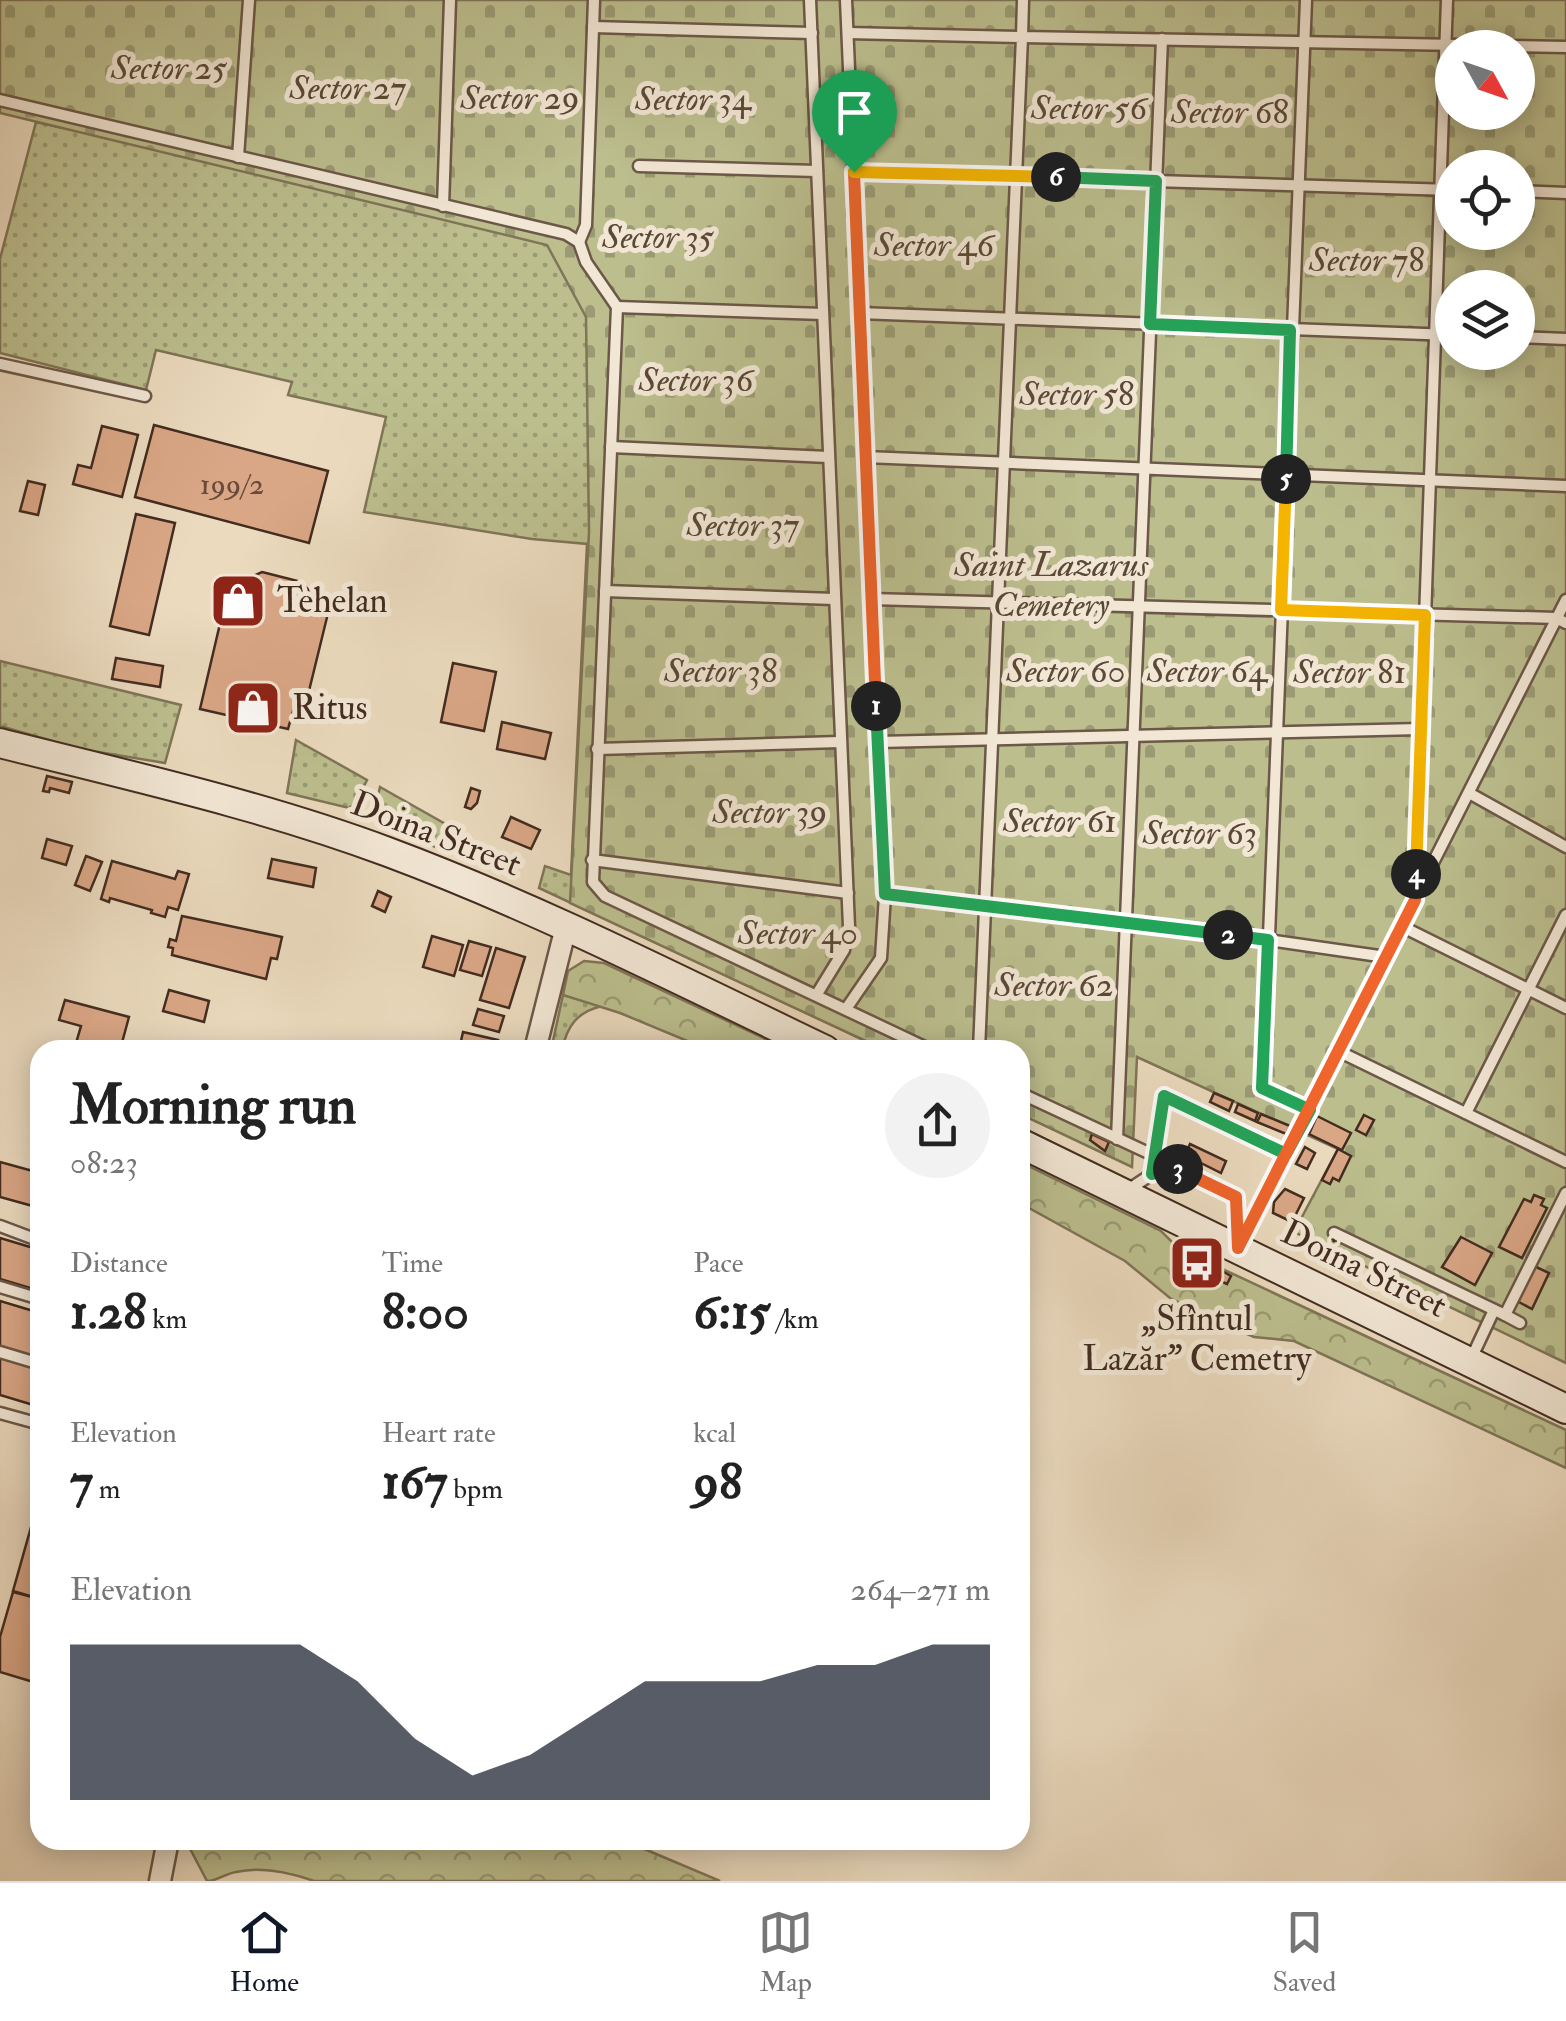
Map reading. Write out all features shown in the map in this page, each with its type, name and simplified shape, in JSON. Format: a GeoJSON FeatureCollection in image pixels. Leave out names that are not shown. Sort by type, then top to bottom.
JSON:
{"type":"FeatureCollection","features":[{"type":"Feature","properties":{"kind":"main road","name":"Doina Street"},"geometry":{"type":"LineString","coordinates":[[0,743],[216,798],[390,853],[566,927],[803,1040]]}},
{"type":"Feature","properties":{"kind":"main road","name":"Doina Street"},"geometry":{"type":"LineString","coordinates":[[1030,1148],[1566,1410]]}},
{"type":"Feature","properties":{"kind":"street"},"geometry":{"type":"LineString","coordinates":[[538,1040],[566,927]]}},
{"type":"Feature","properties":{"kind":"street"},"geometry":{"type":"LineString","coordinates":[[160,1881],[166,1850]]}},
{"type":"Feature","properties":{"kind":"lane"},"geometry":{"type":"LineString","coordinates":[[238,157],[249,0]]}},
{"type":"Feature","properties":{"kind":"lane"},"geometry":{"type":"LineString","coordinates":[[443,206],[450,0]]}},
{"type":"Feature","properties":{"kind":"lane"},"geometry":{"type":"LineString","coordinates":[[579,242],[586,225],[594,0]]}},
{"type":"Feature","properties":{"kind":"lane"},"geometry":{"type":"LineString","coordinates":[[810,0],[848,892],[848,938],[817,994]]}},
{"type":"Feature","properties":{"kind":"lane"},"geometry":{"type":"LineString","coordinates":[[846,0],[885,894],[880,958],[846,1009]]}},
{"type":"Feature","properties":{"kind":"lane"},"geometry":{"type":"LineString","coordinates":[[980,1040],[1023,0]]}},
{"type":"Feature","properties":{"kind":"lane"},"geometry":{"type":"LineString","coordinates":[[1306,0],[1262,1088],[1310,1110]]}},
{"type":"Feature","properties":{"kind":"lane"},"geometry":{"type":"LineString","coordinates":[[1446,30],[1447,0]]}},
{"type":"Feature","properties":{"kind":"lane"},"geometry":{"type":"LineString","coordinates":[[593,28],[812,33]]}},
{"type":"Feature","properties":{"kind":"lane"},"geometry":{"type":"LineString","coordinates":[[848,32],[1435,46]]}},
{"type":"Feature","properties":{"kind":"lane"},"geometry":{"type":"LineString","coordinates":[[1117,1139],[1162,39]]}},
{"type":"Feature","properties":{"kind":"lane"},"geometry":{"type":"LineString","coordinates":[[1535,47],[1566,47]]}},
{"type":"Feature","properties":{"kind":"lane"},"geometry":{"type":"LineString","coordinates":[[0,100],[566,234],[579,242],[586,262],[617,307],[593,882],[600,892],[910,1040]]}},
{"type":"Feature","properties":{"kind":"lane"},"geometry":{"type":"LineString","coordinates":[[640,166],[818,172]]}},
{"type":"Feature","properties":{"kind":"lane"},"geometry":{"type":"LineString","coordinates":[[854,172],[1435,190]]}},
{"type":"Feature","properties":{"kind":"lane"},"geometry":{"type":"LineString","coordinates":[[1535,192],[1566,193]]}},
{"type":"Feature","properties":{"kind":"lane"},"geometry":{"type":"LineString","coordinates":[[1415,900],[1434,335],[1442,250]]}},
{"type":"Feature","properties":{"kind":"lane"},"geometry":{"type":"LineString","coordinates":[[617,307],[823,314]]}},
{"type":"Feature","properties":{"kind":"lane"},"geometry":{"type":"LineString","coordinates":[[860,313],[1434,335]]}},
{"type":"Feature","properties":{"kind":"lane"},"geometry":{"type":"LineString","coordinates":[[1535,338],[1566,339]]}},
{"type":"Feature","properties":{"kind":"lane"},"geometry":{"type":"LineString","coordinates":[[0,364],[145,396]]}},
{"type":"Feature","properties":{"kind":"lane"},"geometry":{"type":"LineString","coordinates":[[612,447],[828,457]]}},
{"type":"Feature","properties":{"kind":"lane"},"geometry":{"type":"LineString","coordinates":[[865,457],[1566,486]]}},
{"type":"Feature","properties":{"kind":"lane"},"geometry":{"type":"LineString","coordinates":[[605,591],[834,599]]}},
{"type":"Feature","properties":{"kind":"lane"},"geometry":{"type":"LineString","coordinates":[[871,599],[1561,621]]}},
{"type":"Feature","properties":{"kind":"lane"},"geometry":{"type":"LineString","coordinates":[[1238,1248],[1468,794],[1561,621],[1566,600]]}},
{"type":"Feature","properties":{"kind":"lane"},"geometry":{"type":"LineString","coordinates":[[878,742],[1420,729]]}},
{"type":"Feature","properties":{"kind":"lane"},"geometry":{"type":"LineString","coordinates":[[597,749],[840,742]]}},
{"type":"Feature","properties":{"kind":"lane"},"geometry":{"type":"LineString","coordinates":[[1468,794],[1566,847]]}},
{"type":"Feature","properties":{"kind":"lane"},"geometry":{"type":"LineString","coordinates":[[592,860],[848,892]]}},
{"type":"Feature","properties":{"kind":"lane"},"geometry":{"type":"LineString","coordinates":[[885,894],[1386,957]]}},
{"type":"Feature","properties":{"kind":"lane"},"geometry":{"type":"LineString","coordinates":[[1466,1113],[1566,914]]}},
{"type":"Feature","properties":{"kind":"lane"},"geometry":{"type":"LineString","coordinates":[[1401,926],[1566,1008]]}},
{"type":"Feature","properties":{"kind":"lane"},"geometry":{"type":"LineString","coordinates":[[1338,1052],[1566,1162]]}},
{"type":"Feature","properties":{"kind":"lane"},"geometry":{"type":"LineString","coordinates":[[1152,1174],[1164,1096],[1286,1154]]}},
{"type":"Feature","properties":{"kind":"lane"},"geometry":{"type":"LineString","coordinates":[[1030,1098],[1155,1156]]}},
{"type":"Feature","properties":{"kind":"lane"},"geometry":{"type":"LineString","coordinates":[[1124,1193],[1167,1164],[1236,1197],[1238,1248]]}},
{"type":"Feature","properties":{"kind":"lane"},"geometry":{"type":"LineString","coordinates":[[1470,1363],[1566,1194]]}},
{"type":"Feature","properties":{"kind":"lane"},"geometry":{"type":"LineString","coordinates":[[0,1226],[30,1237]]}},
{"type":"Feature","properties":{"kind":"lane"},"geometry":{"type":"LineString","coordinates":[[1334,1233],[1520,1323]]}},
{"type":"Feature","properties":{"kind":"lane"},"geometry":{"type":"LineString","coordinates":[[0,1287],[30,1296]]}},
{"type":"Feature","properties":{"kind":"lane"},"geometry":{"type":"LineString","coordinates":[[0,1352],[30,1361]]}},
{"type":"Feature","properties":{"kind":"lane"},"geometry":{"type":"LineString","coordinates":[[0,1412],[30,1421]]}},
{"type":"Feature","properties":{"kind":"green space","name":"Saint Lazarus Cemetery"},"geometry":{"type":"Polygon","coordinates":[[[0,0],[1566,0],[1566,1363],[1294,1232],[1338,1149],[1137,1057],[1132,1167],[1030,1119],[1030,1040],[864,1040],[570,903],[589,532],[586,317],[547,245],[0,113],[0,0]]]}},
{"type":"Feature","properties":{"kind":"green space"},"geometry":{"type":"Polygon","coordinates":[[[36,122],[564,238],[881,1040],[864,1040],[539,888],[545,866],[571,875],[587,544],[364,512],[386,417],[288,395],[292,382],[156,350],[146,390],[0,353],[0,259],[36,122]]]}},
{"type":"Feature","properties":{"kind":"green space"},"geometry":{"type":"Polygon","coordinates":[[[0,661],[181,705],[165,763],[80,749],[0,726],[0,661]]]}},
{"type":"Feature","properties":{"kind":"green space"},"geometry":{"type":"Polygon","coordinates":[[[296,740],[367,780],[356,803],[349,808],[287,793],[296,740]]]}},
{"type":"Feature","properties":{"kind":"green space"},"geometry":{"type":"Polygon","coordinates":[[[380,787],[456,830],[443,850],[378,824],[374,815],[380,787]]]}},
{"type":"Feature","properties":{"kind":"green space"},"geometry":{"type":"Polygon","coordinates":[[[584,961],[604,963],[768,1040],[685,1040],[563,995],[568,971],[584,961]]]}},
{"type":"Feature","properties":{"kind":"green space"},"geometry":{"type":"Polygon","coordinates":[[[563,995],[602,1006],[574,1021],[565,1040],[553,1040],[563,995]]]}},
{"type":"Feature","properties":{"kind":"green space"},"geometry":{"type":"Polygon","coordinates":[[[1030,1167],[1161,1231],[1177,1247],[1190,1253],[1184,1264],[1207,1276],[1214,1265],[1566,1430],[1566,1468],[1294,1341],[1254,1337],[1212,1319],[1170,1298],[1125,1261],[1030,1209],[1030,1167]]]}},
{"type":"Feature","properties":{"kind":"green space"},"geometry":{"type":"Polygon","coordinates":[[[191,1850],[647,1850],[720,1881],[314,1881],[256,1870],[207,1881],[191,1850]]]}},
{"type":"Feature","properties":{"kind":"building"},"geometry":{"type":"Polygon","coordinates":[[[154,425],[328,471],[309,543],[135,497],[154,425]]]}},
{"type":"Feature","properties":{"kind":"building"},"geometry":{"type":"Polygon","coordinates":[[[102,426],[138,435],[122,497],[73,484],[78,465],[91,468],[102,426]]]}},
{"type":"Feature","properties":{"kind":"building"},"geometry":{"type":"Polygon","coordinates":[[[28,481],[45,485],[38,515],[20,511],[28,481]]]}},
{"type":"Feature","properties":{"kind":"building"},"geometry":{"type":"Polygon","coordinates":[[[136,514],[175,523],[149,635],[110,626],[136,514]]]}},
{"type":"Feature","properties":{"kind":"building"},"geometry":{"type":"Polygon","coordinates":[[[262,572],[302,582],[318,602],[330,605],[307,699],[297,697],[288,729],[200,709],[230,581],[238,583],[262,572]]]}},
{"type":"Feature","properties":{"kind":"building"},"geometry":{"type":"Polygon","coordinates":[[[116,658],[163,666],[160,687],[112,679],[116,658]]]}},
{"type":"Feature","properties":{"kind":"building"},"geometry":{"type":"Polygon","coordinates":[[[453,663],[496,672],[484,731],[441,722],[453,663]]]}},
{"type":"Feature","properties":{"kind":"building"},"geometry":{"type":"Polygon","coordinates":[[[502,722],[551,733],[545,759],[497,749],[502,722]]]}},
{"type":"Feature","properties":{"kind":"building"},"geometry":{"type":"Polygon","coordinates":[[[47,776],[72,782],[69,793],[50,788],[49,792],[43,791],[47,776]]]}},
{"type":"Feature","properties":{"kind":"building"},"geometry":{"type":"Polygon","coordinates":[[[471,788],[480,791],[471,809],[465,807],[471,788]]]}},
{"type":"Feature","properties":{"kind":"building"},"geometry":{"type":"Polygon","coordinates":[[[511,817],[540,830],[531,849],[502,837],[511,817]]]}},
{"type":"Feature","properties":{"kind":"building"},"geometry":{"type":"Polygon","coordinates":[[[47,839],[72,846],[66,865],[42,858],[47,839]]]}},
{"type":"Feature","properties":{"kind":"building"},"geometry":{"type":"Polygon","coordinates":[[[86,856],[102,862],[90,891],[75,885],[86,856]]]}},
{"type":"Feature","properties":{"kind":"building"},"geometry":{"type":"Polygon","coordinates":[[[272,859],[316,868],[313,887],[268,878],[272,859]]]}},
{"type":"Feature","properties":{"kind":"building"},"geometry":{"type":"Polygon","coordinates":[[[112,861],[175,879],[178,871],[189,874],[178,910],[168,907],[165,917],[110,898],[109,902],[101,899],[112,861]]]}},
{"type":"Feature","properties":{"kind":"building"},"geometry":{"type":"Polygon","coordinates":[[[378,891],[391,897],[385,912],[372,906],[378,891]]]}},
{"type":"Feature","properties":{"kind":"building"},"geometry":{"type":"Polygon","coordinates":[[[182,916],[282,937],[277,959],[271,958],[266,979],[172,955],[170,939],[176,941],[182,916]]]}},
{"type":"Feature","properties":{"kind":"building"},"geometry":{"type":"Polygon","coordinates":[[[432,936],[463,945],[454,976],[423,967],[432,936]]]}},
{"type":"Feature","properties":{"kind":"building"},"geometry":{"type":"Polygon","coordinates":[[[469,941],[491,947],[482,976],[460,970],[469,941]]]}},
{"type":"Feature","properties":{"kind":"building"},"geometry":{"type":"Polygon","coordinates":[[[496,948],[525,957],[509,1008],[480,1000],[496,948]]]}},
{"type":"Feature","properties":{"kind":"building"},"geometry":{"type":"Polygon","coordinates":[[[169,990],[209,1001],[204,1022],[163,1011],[169,990]]]}},
{"type":"Feature","properties":{"kind":"building"},"geometry":{"type":"Polygon","coordinates":[[[65,1000],[129,1017],[123,1040],[77,1040],[81,1026],[59,1020],[65,1000]]]}},
{"type":"Feature","properties":{"kind":"building"},"geometry":{"type":"Polygon","coordinates":[[[478,1009],[504,1016],[499,1032],[473,1025],[478,1009]]]}},
{"type":"Feature","properties":{"kind":"building"},"geometry":{"type":"Polygon","coordinates":[[[463,1032],[498,1040],[461,1040],[463,1032]]]}},
{"type":"Feature","properties":{"kind":"building"},"geometry":{"type":"Polygon","coordinates":[[[1214,1093],[1233,1101],[1229,1111],[1210,1102],[1214,1093]]]}},
{"type":"Feature","properties":{"kind":"building"},"geometry":{"type":"Polygon","coordinates":[[[1238,1104],[1258,1113],[1255,1121],[1235,1112],[1238,1104]]]}},
{"type":"Feature","properties":{"kind":"building"},"geometry":{"type":"Polygon","coordinates":[[[1261,1114],[1290,1126],[1286,1134],[1257,1122],[1261,1114]]]}},
{"type":"Feature","properties":{"kind":"building"},"geometry":{"type":"Polygon","coordinates":[[[1364,1115],[1374,1120],[1366,1135],[1356,1130],[1364,1115]]]}},
{"type":"Feature","properties":{"kind":"building"},"geometry":{"type":"Polygon","coordinates":[[[1317,1116],[1351,1133],[1342,1150],[1309,1134],[1317,1116]]]}},
{"type":"Feature","properties":{"kind":"building"},"geometry":{"type":"Polygon","coordinates":[[[1092,1134],[1109,1142],[1105,1151],[1090,1140],[1092,1134]]]}},
{"type":"Feature","properties":{"kind":"building"},"geometry":{"type":"Polygon","coordinates":[[[1190,1144],[1226,1161],[1221,1173],[1185,1155],[1190,1144]]]}},
{"type":"Feature","properties":{"kind":"building"},"geometry":{"type":"Polygon","coordinates":[[[1305,1147],[1315,1153],[1307,1169],[1296,1164],[1305,1147]]]}},
{"type":"Feature","properties":{"kind":"building"},"geometry":{"type":"Polygon","coordinates":[[[1338,1149],[1351,1156],[1339,1181],[1333,1178],[1330,1184],[1322,1180],[1338,1149]]]}},
{"type":"Feature","properties":{"kind":"building"},"geometry":{"type":"Polygon","coordinates":[[[0,1162],[30,1170],[30,1205],[0,1197],[0,1162]]]}},
{"type":"Feature","properties":{"kind":"building"},"geometry":{"type":"Polygon","coordinates":[[[1285,1189],[1304,1198],[1292,1222],[1273,1213],[1274,1202],[1285,1189]]]}},
{"type":"Feature","properties":{"kind":"building"},"geometry":{"type":"Polygon","coordinates":[[[1534,1195],[1544,1199],[1541,1205],[1547,1208],[1522,1258],[1499,1247],[1524,1199],[1531,1202],[1534,1195]]]}},
{"type":"Feature","properties":{"kind":"building"},"geometry":{"type":"Polygon","coordinates":[[[1461,1237],[1492,1253],[1475,1285],[1442,1267],[1461,1237]]]}},
{"type":"Feature","properties":{"kind":"building"},"geometry":{"type":"Polygon","coordinates":[[[0,1238],[30,1247],[30,1288],[0,1279],[0,1238]]]}},
{"type":"Feature","properties":{"kind":"building"},"geometry":{"type":"Polygon","coordinates":[[[1190,1253],[1231,1276],[1227,1284],[1184,1264],[1190,1253]]]}},
{"type":"Feature","properties":{"kind":"building"},"geometry":{"type":"Polygon","coordinates":[[[1534,1266],[1549,1273],[1532,1309],[1517,1301],[1534,1266]]]}},
{"type":"Feature","properties":{"kind":"building"},"geometry":{"type":"Polygon","coordinates":[[[0,1301],[30,1310],[30,1356],[0,1347],[0,1301]]]}},
{"type":"Feature","properties":{"kind":"building"},"geometry":{"type":"Polygon","coordinates":[[[0,1357],[30,1366],[30,1404],[0,1395],[0,1357]]]}},
{"type":"Feature","properties":{"kind":"building"},"geometry":{"type":"Polygon","coordinates":[[[30,1531],[30,1596],[13,1591],[30,1531]]]}},
{"type":"Feature","properties":{"kind":"building"},"geometry":{"type":"Polygon","coordinates":[[[13,1592],[30,1596],[30,1681],[0,1672],[0,1637],[13,1592]]]}},
{"type":"Feature","properties":{"kind":"place","name":"Tehelan"},"geometry":{"type":"Point","coordinates":[238,601]}},
{"type":"Feature","properties":{"kind":"place","name":"Ritus"},"geometry":{"type":"Point","coordinates":[253,708]}},
{"type":"Feature","properties":{"kind":"place","name":"„Sfîntul Lazăr” Cemetry"},"geometry":{"type":"Point","coordinates":[1197,1263]}},
{"type":"Feature","properties":{"kind":"route"},"geometry":{"type":"LineString","coordinates":[[854,172],[885,894],[1268,940],[1262,1088],[1310,1110],[1286,1154],[1164,1096],[1152,1174],[1167,1164],[1236,1197],[1238,1248],[1310,1110],[1415,900],[1425,615],[1281,610],[1290,330],[1150,324],[1156,181],[854,172]]}},
{"type":"Feature","properties":{"kind":"park label","name":"Sector 25"},"geometry":{"type":"Point","coordinates":[169,68]}},
{"type":"Feature","properties":{"kind":"park label","name":"Sector 27"},"geometry":{"type":"Point","coordinates":[348,88]}},
{"type":"Feature","properties":{"kind":"park label","name":"Sector 29"},"geometry":{"type":"Point","coordinates":[520,98]}},
{"type":"Feature","properties":{"kind":"park label","name":"Sector 34"},"geometry":{"type":"Point","coordinates":[693,99]}},
{"type":"Feature","properties":{"kind":"park label","name":"Sector 56"},"geometry":{"type":"Point","coordinates":[1089,108]}},
{"type":"Feature","properties":{"kind":"park label","name":"Sector 68"},"geometry":{"type":"Point","coordinates":[1230,112]}},
{"type":"Feature","properties":{"kind":"park label","name":"Sector 35"},"geometry":{"type":"Point","coordinates":[658,237]}},
{"type":"Feature","properties":{"kind":"park label","name":"Sector 46"},"geometry":{"type":"Point","coordinates":[934,245]}},
{"type":"Feature","properties":{"kind":"park label","name":"Sector 78"},"geometry":{"type":"Point","coordinates":[1367,260]}},
{"type":"Feature","properties":{"kind":"park label","name":"Sector 36"},"geometry":{"type":"Point","coordinates":[696,380]}},
{"type":"Feature","properties":{"kind":"park label","name":"Sector 58"},"geometry":{"type":"Point","coordinates":[1077,394]}},
{"type":"Feature","properties":{"kind":"park label","name":"Sector 37"},"geometry":{"type":"Point","coordinates":[743,525]}},
{"type":"Feature","properties":{"kind":"park label","name":"Sector 38"},"geometry":{"type":"Point","coordinates":[721,671]}},
{"type":"Feature","properties":{"kind":"park label","name":"Sector 60"},"geometry":{"type":"Point","coordinates":[1066,671]}},
{"type":"Feature","properties":{"kind":"park label","name":"Sector 64"},"geometry":{"type":"Point","coordinates":[1207,671]}},
{"type":"Feature","properties":{"kind":"park label","name":"Sector 81"},"geometry":{"type":"Point","coordinates":[1350,672]}},
{"type":"Feature","properties":{"kind":"park label","name":"Sector 39"},"geometry":{"type":"Point","coordinates":[770,812]}},
{"type":"Feature","properties":{"kind":"park label","name":"Sector 61"},"geometry":{"type":"Point","coordinates":[1060,821]}},
{"type":"Feature","properties":{"kind":"park label","name":"Sector 63"},"geometry":{"type":"Point","coordinates":[1200,833]}},
{"type":"Feature","properties":{"kind":"park label","name":"Sector 40"},"geometry":{"type":"Point","coordinates":[798,933]}},
{"type":"Feature","properties":{"kind":"park label","name":"Sector 62"},"geometry":{"type":"Point","coordinates":[1054,985]}}]}
